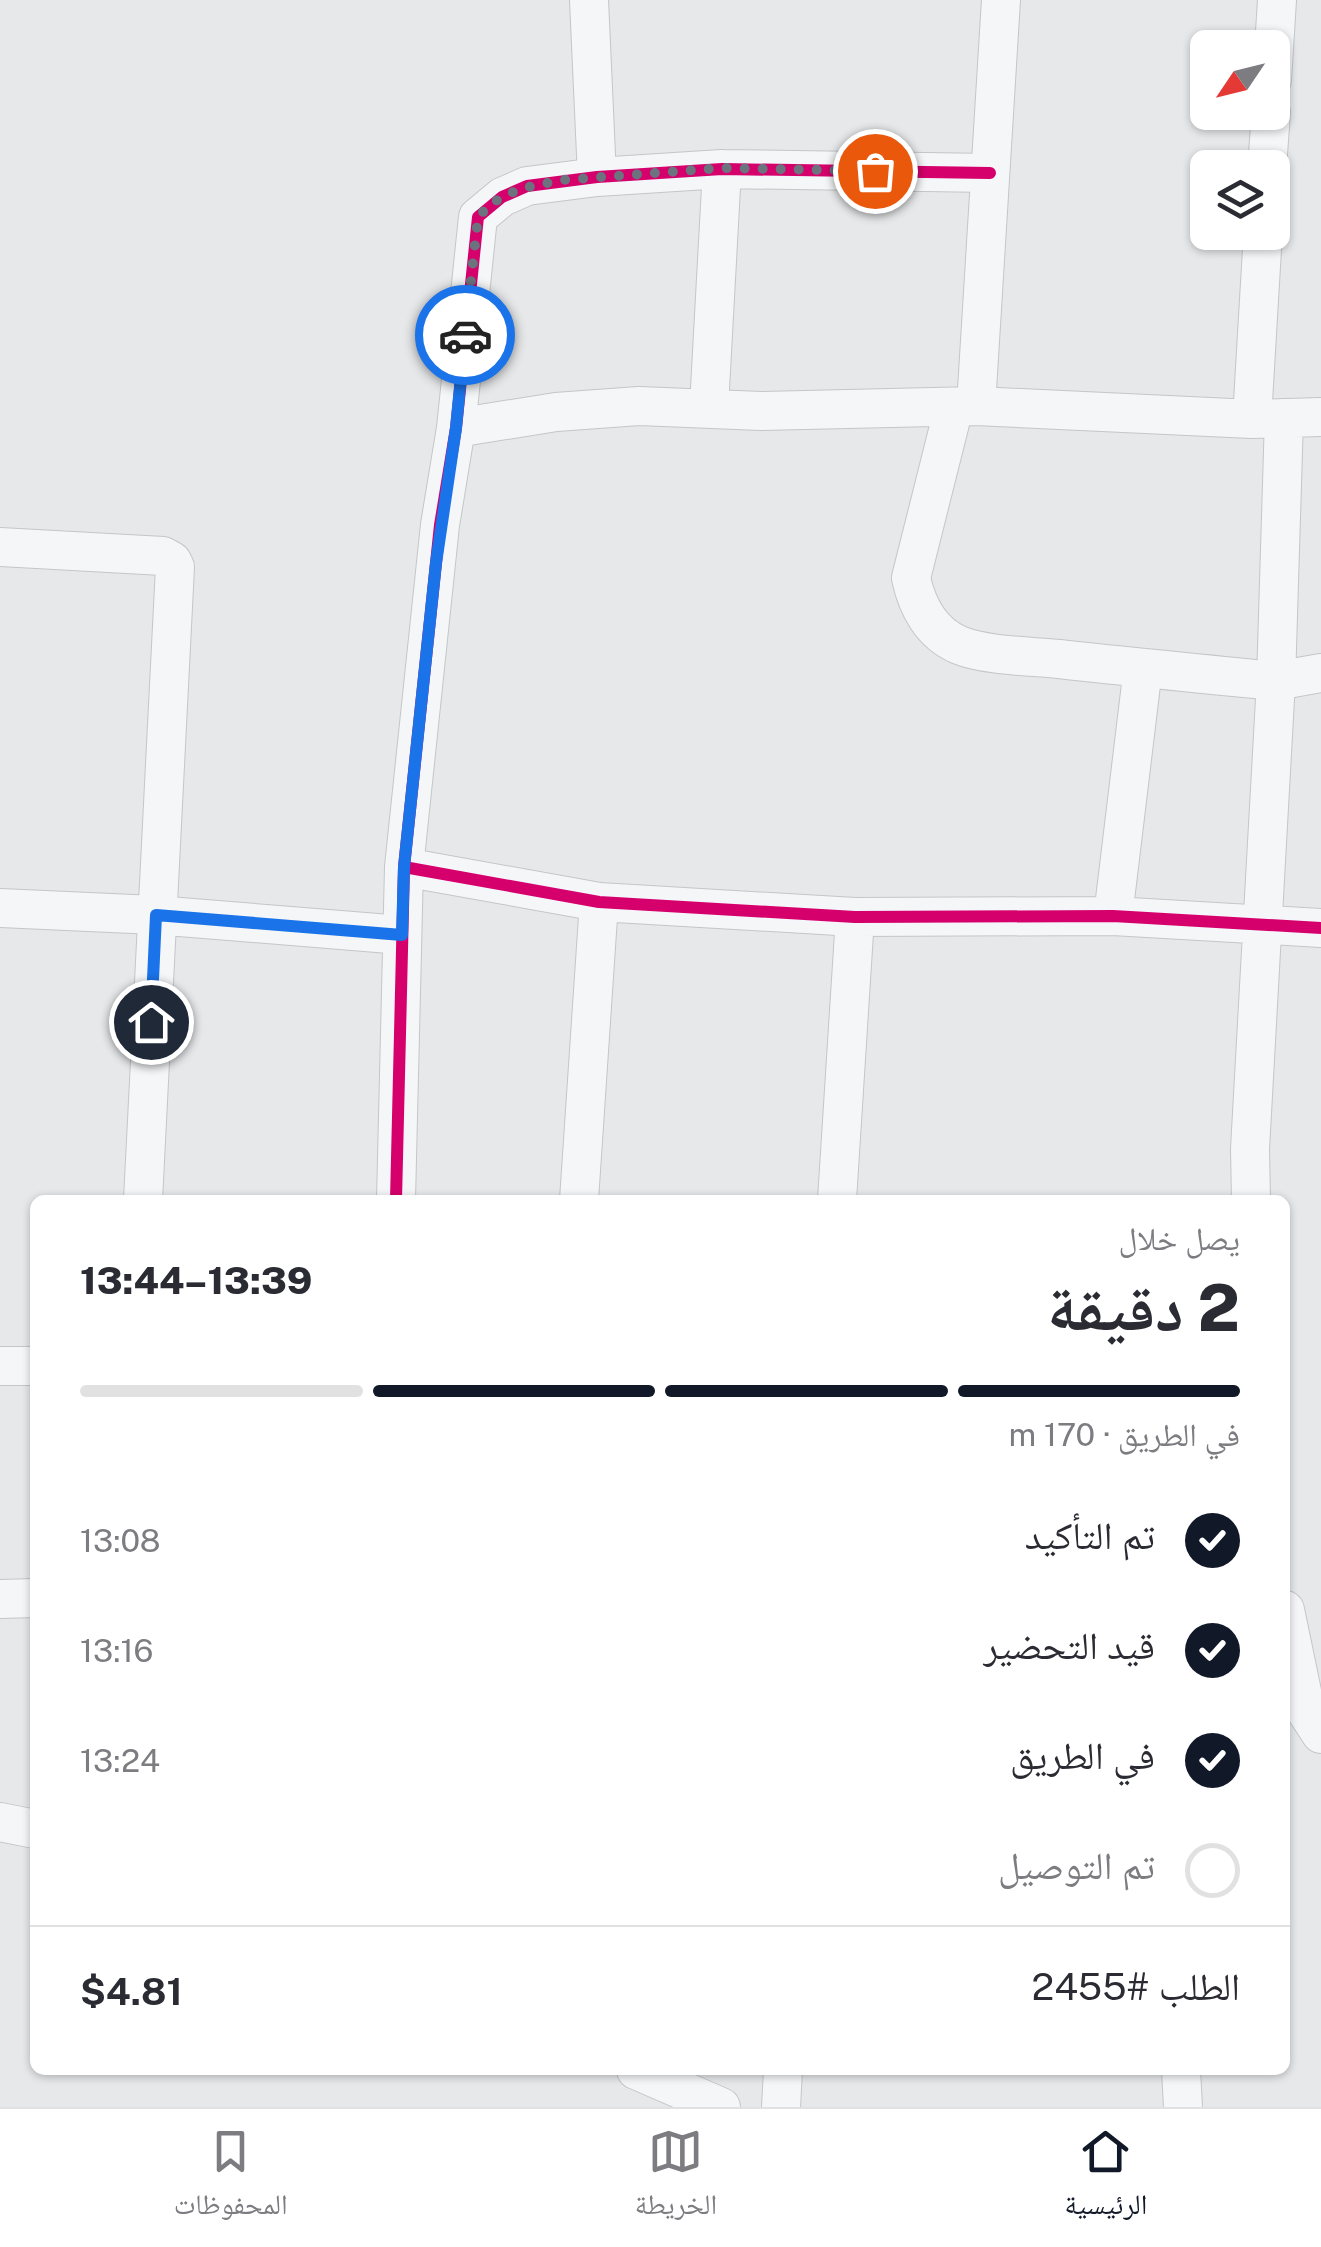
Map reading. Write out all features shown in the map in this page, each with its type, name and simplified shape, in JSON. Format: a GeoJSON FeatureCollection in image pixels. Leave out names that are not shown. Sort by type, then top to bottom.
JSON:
{"type":"FeatureCollection","features":[{"type":"Feature","properties":{"kind":"street"},"geometry":{"type":"LineString","coordinates":[[589,0],[597,177]]}},
{"type":"Feature","properties":{"kind":"street"},"geometry":{"type":"LineString","coordinates":[[1000,0],[990,173],[965,407],[911,578],[916,600],[928,621],[960,645],[1008,654],[1276,681],[1321,673]]}},
{"type":"Feature","properties":{"kind":"street"},"geometry":{"type":"LineString","coordinates":[[1275,30],[1277,0]]}},
{"type":"Feature","properties":{"kind":"street"},"geometry":{"type":"LineString","coordinates":[[709,407],[722,168]]}},
{"type":"Feature","properties":{"kind":"street"},"geometry":{"type":"LineString","coordinates":[[396,1195],[404,867],[478,217],[502,197],[526,186],[597,177],[722,168],[990,173]]}},
{"type":"Feature","properties":{"kind":"street"},"geometry":{"type":"LineString","coordinates":[[1250,1195],[1286,418],[1266,250]]}},
{"type":"Feature","properties":{"kind":"street"},"geometry":{"type":"LineString","coordinates":[[456,428],[590,408],[709,407],[761,411],[965,407],[1286,418]]}},
{"type":"Feature","properties":{"kind":"street"},"geometry":{"type":"LineString","coordinates":[[0,547],[163,556],[174,565],[144,1195]]}},
{"type":"Feature","properties":{"kind":"street"},"geometry":{"type":"LineString","coordinates":[[1113,916],[1143,668]]}},
{"type":"Feature","properties":{"kind":"street"},"geometry":{"type":"LineString","coordinates":[[404,867],[599,902],[855,917],[1113,916],[1321,928]]}},
{"type":"Feature","properties":{"kind":"street"},"geometry":{"type":"LineString","coordinates":[[579,1195],[599,902]]}},
{"type":"Feature","properties":{"kind":"street"},"geometry":{"type":"LineString","coordinates":[[0,908],[156,915],[402,935]]}},
{"type":"Feature","properties":{"kind":"street"},"geometry":{"type":"LineString","coordinates":[[838,1195],[855,917]]}},
{"type":"Feature","properties":{"kind":"street"},"geometry":{"type":"LineString","coordinates":[[0,1366],[30,1366]]}},
{"type":"Feature","properties":{"kind":"street"},"geometry":{"type":"LineString","coordinates":[[0,1599],[30,1598]]}},
{"type":"Feature","properties":{"kind":"street"},"geometry":{"type":"LineString","coordinates":[[1290,1641],[1304,1727]]}},
{"type":"Feature","properties":{"kind":"street"},"geometry":{"type":"LineString","coordinates":[[0,1822],[30,1828]]}},
{"type":"Feature","properties":{"kind":"street"},"geometry":{"type":"LineString","coordinates":[[647,2075],[721,2107]]}},
{"type":"Feature","properties":{"kind":"street"},"geometry":{"type":"LineString","coordinates":[[781,2107],[783,2075]]}},
{"type":"Feature","properties":{"kind":"street"},"geometry":{"type":"LineString","coordinates":[[1181,2075],[1183,2107]]}},
{"type":"Feature","properties":{"kind":"cycle path"},"geometry":{"type":"LineString","coordinates":[[396,1195],[404,867],[478,217],[502,197],[527,186],[597,177],[722,169],[990,173]]}},
{"type":"Feature","properties":{"kind":"cycle path"},"geometry":{"type":"LineString","coordinates":[[404,867],[599,902],[855,917],[1113,916],[1321,928]]}},
{"type":"Feature","properties":{"kind":"way so far"},"geometry":{"type":"LineString","coordinates":[[465,335],[475,224],[492,203],[526,186],[722,168],[875,171]]}},
{"type":"Feature","properties":{"kind":"route"},"geometry":{"type":"LineString","coordinates":[[151,1022],[156,915],[402,935],[404,867],[440,525],[456,428],[465,335]]}}]}
